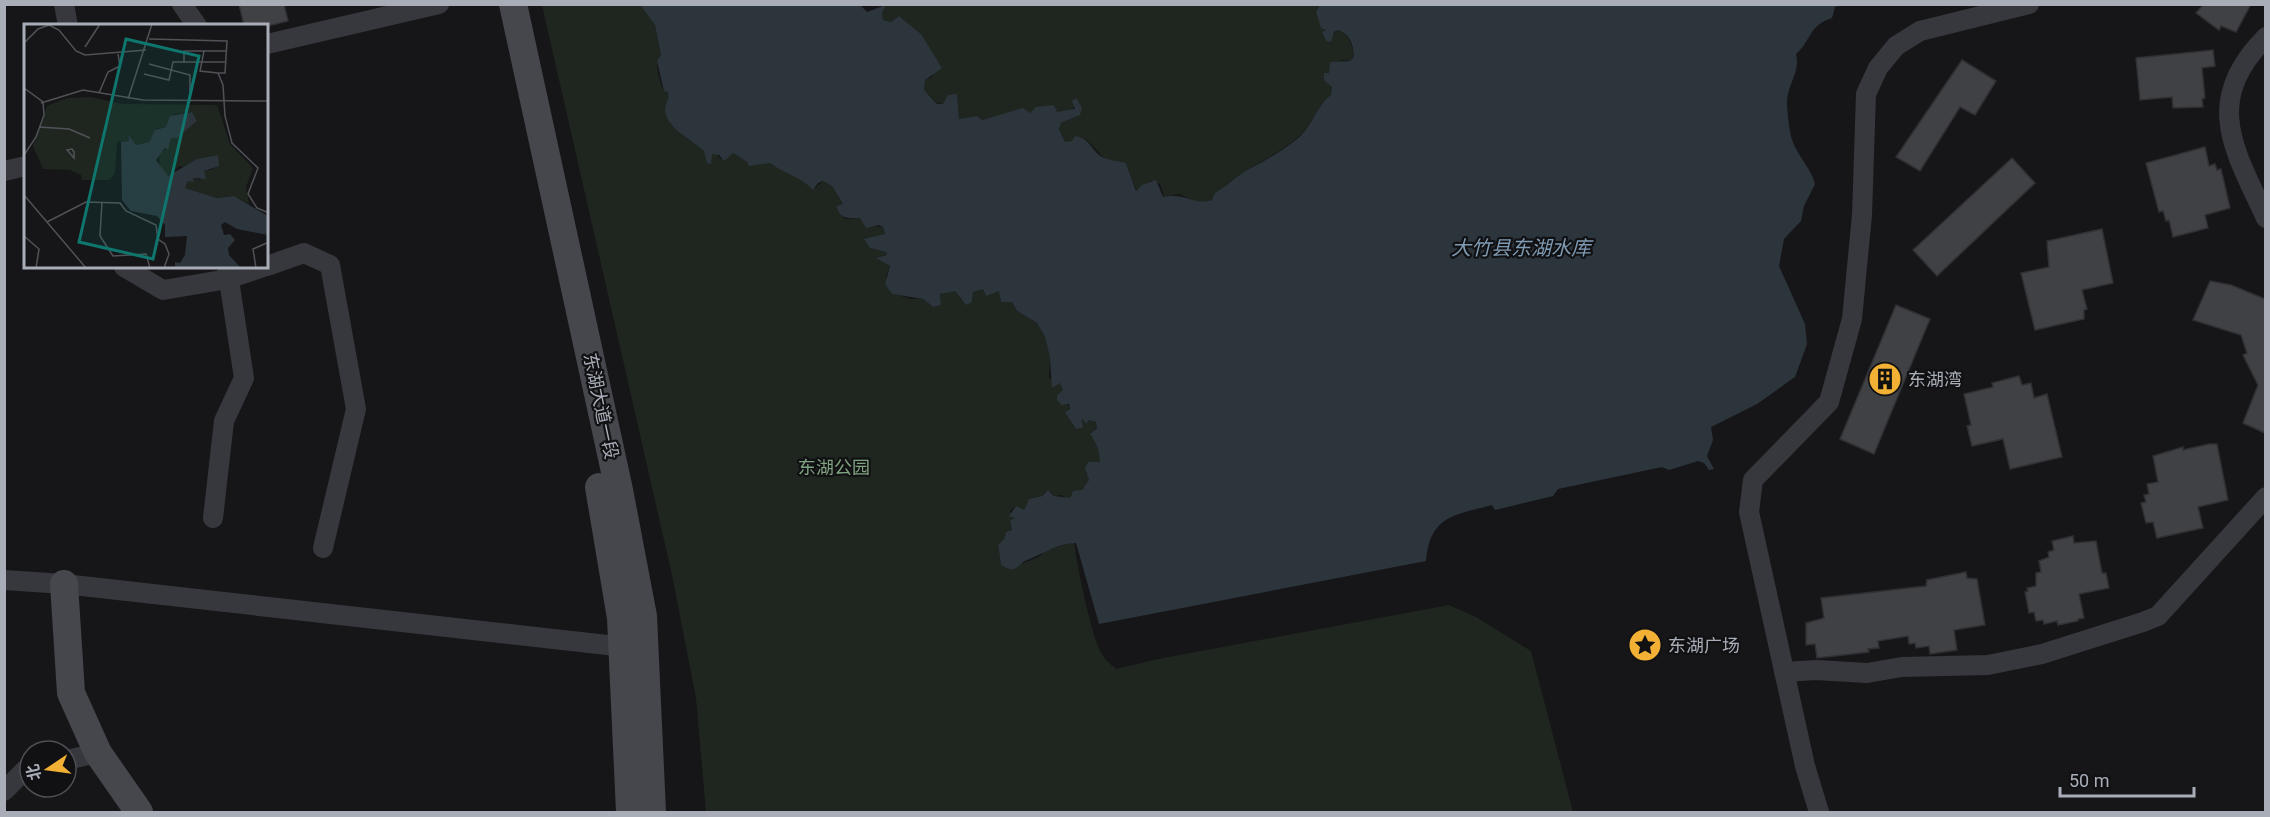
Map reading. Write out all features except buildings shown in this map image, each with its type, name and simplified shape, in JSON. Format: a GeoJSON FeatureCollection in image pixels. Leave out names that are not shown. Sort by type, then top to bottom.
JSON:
{"type":"FeatureCollection","features":[{"type":"Feature","properties":{"kind":"main road","name":"东湖大道一段"},"geometry":{"type":"LineString","coordinates":[[492,4],[600,494],[621,618],[633,648],[652,813]]}},
{"type":"Feature","properties":{"kind":"main road","name":"东湖大道一段"},"geometry":{"type":"LineString","coordinates":[[513,4],[619,490],[644,616],[633,648],[630,813]]}},
{"type":"Feature","properties":{"kind":"main road"},"geometry":{"type":"LineString","coordinates":[[64,584],[71,693],[98,753],[139,813]]}},
{"type":"Feature","properties":{"kind":"street"},"geometry":{"type":"LineString","coordinates":[[64,4],[68,24]]}},
{"type":"Feature","properties":{"kind":"street"},"geometry":{"type":"LineString","coordinates":[[182,4],[196,24]]}},
{"type":"Feature","properties":{"kind":"street"},"geometry":{"type":"LineString","coordinates":[[268,44],[440,4]]}},
{"type":"Feature","properties":{"kind":"street"},"geometry":{"type":"LineString","coordinates":[[1819,813],[1805,766],[1749,512],[1753,480],[1829,402],[1852,319],[1862,215],[1866,94],[1878,68],[1890,54],[1920,31],[2029,4]]}},
{"type":"Feature","properties":{"kind":"street"},"geometry":{"type":"LineString","coordinates":[[2265,37],[2249,54],[2231,85],[2230,109],[2231,133],[2236,155],[2265,218]]}},
{"type":"Feature","properties":{"kind":"street"},"geometry":{"type":"LineString","coordinates":[[4,171],[24,166]]}},
{"type":"Feature","properties":{"kind":"street"},"geometry":{"type":"LineString","coordinates":[[268,265],[304,253],[330,265],[356,409],[323,548]]}},
{"type":"Feature","properties":{"kind":"street"},"geometry":{"type":"LineString","coordinates":[[126,268],[163,290],[254,268]]}},
{"type":"Feature","properties":{"kind":"street"},"geometry":{"type":"LineString","coordinates":[[213,518],[224,421],[244,378],[228,273]]}},
{"type":"Feature","properties":{"kind":"street"},"geometry":{"type":"LineString","coordinates":[[1784,672],[1816,670],[1867,673],[1902,667],[1998,664],[2042,654],[2143,622],[2157,616],[2265,497]]}},
{"type":"Feature","properties":{"kind":"street"},"geometry":{"type":"LineString","coordinates":[[4,580],[64,584],[633,648]]}},
{"type":"Feature","properties":{"kind":"street"},"geometry":{"type":"LineString","coordinates":[[78,757],[98,753]]}},
{"type":"Feature","properties":{"kind":"street"},"geometry":{"type":"LineString","coordinates":[[4,791],[18,777]]}},
{"type":"Feature","properties":{"kind":"green space"},"geometry":{"type":"Polygon","coordinates":[[[886,4],[1320,5],[1318,18],[1327,30],[1322,33],[1326,40],[1338,30],[1342,32],[1350,41],[1354,57],[1350,61],[1342,60],[1330,66],[1328,83],[1332,87],[1331,95],[1321,105],[1302,133],[1287,146],[1240,174],[1220,190],[1213,200],[1199,203],[1179,194],[1164,197],[1160,184],[1151,181],[1137,192],[1126,163],[1105,159],[1087,140],[1080,137],[1065,142],[1059,129],[1061,123],[1075,117],[1075,105],[1072,111],[1060,113],[1035,109],[1030,113],[1020,111],[982,120],[977,116],[959,119],[957,94],[943,104],[937,103],[924,90],[925,80],[933,76],[921,34],[899,16],[891,22],[883,20],[882,13],[886,4]]]}},
{"type":"Feature","properties":{"kind":"green space","name":"东湖公园"},"geometry":{"type":"Polygon","coordinates":[[[542,5],[640,5],[655,25],[661,55],[657,66],[658,73],[662,87],[668,92],[670,98],[665,110],[681,134],[705,151],[711,164],[711,154],[717,154],[720,159],[733,153],[747,162],[770,163],[803,179],[813,190],[823,181],[832,186],[843,204],[836,206],[845,219],[861,218],[872,226],[883,227],[885,234],[870,248],[886,252],[887,255],[878,258],[890,266],[886,276],[891,293],[911,299],[923,299],[931,306],[941,305],[940,294],[955,290],[961,300],[972,302],[973,292],[983,289],[986,296],[994,291],[1000,291],[1001,302],[1012,302],[1017,311],[1037,323],[1045,337],[1050,358],[1049,378],[1062,384],[1064,390],[1058,394],[1070,408],[1066,412],[1076,429],[1083,427],[1082,418],[1093,420],[1098,426],[1091,433],[1101,451],[1100,463],[1088,462],[1086,472],[1090,480],[1082,490],[1071,494],[1070,498],[1066,500],[1062,495],[1054,496],[1051,492],[1045,492],[1042,496],[1029,499],[1024,510],[1016,506],[1010,511],[1015,517],[1010,521],[1012,530],[1006,532],[998,546],[1001,565],[1007,569],[1039,557],[1046,550],[1074,542],[1085,601],[1098,646],[1103,656],[1116,669],[1158,659],[1449,605],[1476,617],[1531,651],[1573,812],[706,812],[696,698],[672,575],[542,5]]]}},
{"type":"Feature","properties":{"kind":"water","name":"大竹县东湖水库"},"geometry":{"type":"Polygon","coordinates":[[[859,4],[867,12],[886,5],[882,13],[883,20],[891,22],[899,16],[921,34],[942,68],[925,80],[924,90],[937,104],[943,104],[948,95],[957,94],[959,119],[977,116],[982,120],[1023,108],[1030,113],[1036,107],[1054,105],[1057,112],[1075,109],[1072,101],[1076,98],[1082,108],[1080,115],[1061,123],[1059,129],[1065,142],[1072,141],[1075,136],[1080,137],[1102,157],[1126,163],[1136,191],[1142,185],[1156,180],[1163,197],[1178,196],[1199,201],[1212,200],[1215,193],[1240,175],[1297,139],[1331,95],[1332,87],[1324,80],[1324,73],[1329,73],[1330,62],[1350,61],[1354,57],[1353,48],[1346,34],[1338,30],[1334,32],[1331,42],[1326,41],[1322,32],[1326,30],[1321,28],[1316,12],[1320,5],[1842,5],[1835,7],[1832,18],[1814,29],[1796,54],[1797,67],[1787,98],[1788,121],[1793,142],[1815,184],[1804,206],[1801,221],[1784,239],[1779,266],[1805,324],[1807,344],[1795,377],[1757,404],[1711,427],[1713,440],[1707,456],[1714,469],[1709,470],[1704,463],[1698,461],[1669,470],[1662,467],[1558,489],[1553,496],[1495,510],[1492,505],[1456,515],[1439,526],[1428,546],[1426,561],[1099,624],[1076,543],[1051,549],[1013,569],[1001,565],[998,545],[1004,539],[1006,532],[1012,530],[1010,520],[1015,518],[1009,516],[1016,506],[1024,510],[1029,499],[1042,496],[1048,490],[1054,496],[1070,498],[1073,491],[1082,490],[1089,480],[1085,468],[1088,462],[1100,462],[1098,448],[1090,434],[1097,428],[1096,422],[1089,420],[1086,424],[1082,418],[1083,428],[1076,429],[1065,412],[1070,409],[1069,404],[1062,405],[1057,400],[1057,395],[1063,390],[1060,383],[1052,388],[1050,358],[1045,337],[1037,323],[1017,311],[1012,302],[1001,302],[999,291],[986,296],[983,289],[973,292],[972,302],[966,305],[955,291],[940,294],[941,305],[933,307],[923,299],[892,294],[885,284],[890,266],[876,258],[887,255],[886,252],[870,248],[864,239],[885,234],[883,227],[879,225],[866,228],[860,218],[843,216],[836,206],[843,204],[832,186],[823,181],[818,183],[813,190],[803,181],[770,163],[749,166],[747,162],[733,153],[724,161],[719,155],[712,154],[711,164],[707,163],[704,151],[680,133],[667,117],[665,107],[668,92],[664,91],[657,61],[661,55],[655,25],[640,5],[859,4]]]}},
{"type":"Feature","properties":{"kind":"place","name":"东湖湾"},"geometry":{"type":"Point","coordinates":[1885,379]}},
{"type":"Feature","properties":{"kind":"place","name":"东湖广场"},"geometry":{"type":"Point","coordinates":[1645,645]}}]}
